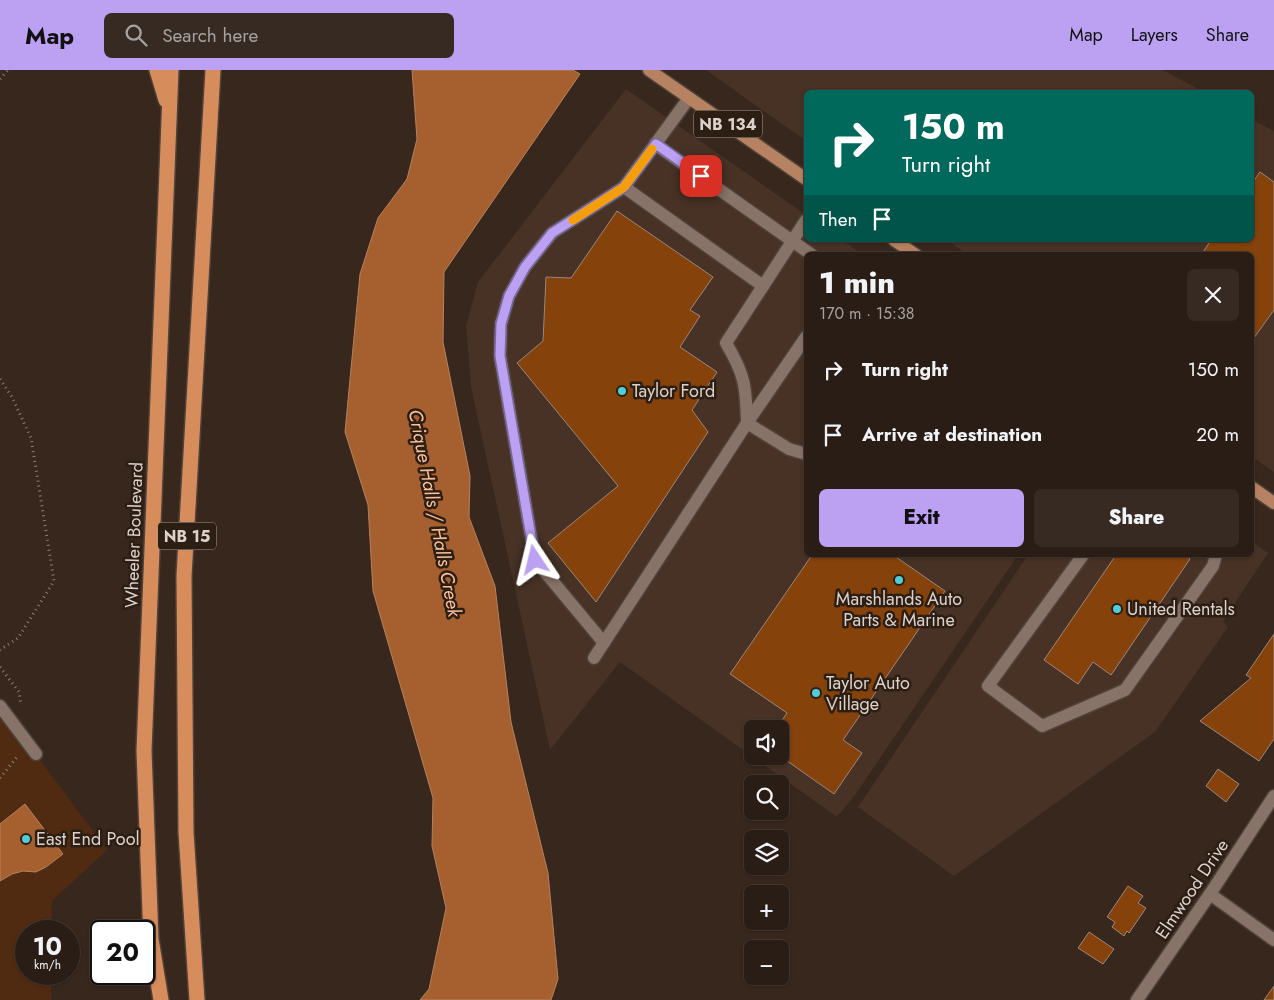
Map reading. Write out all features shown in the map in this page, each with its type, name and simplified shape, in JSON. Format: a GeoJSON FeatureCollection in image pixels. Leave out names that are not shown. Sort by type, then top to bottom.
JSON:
{"type":"FeatureCollection","features":[{"type":"Feature","properties":{"kind":"highway"},"geometry":{"type":"LineString","coordinates":[[157,70],[169,110]]}},
{"type":"Feature","properties":{"kind":"highway","name":"Wheeler Boulevard"},"geometry":{"type":"LineString","coordinates":[[161,1000],[151,939],[144,751],[171,70]]}},
{"type":"Feature","properties":{"kind":"highway","name":"NB 15"},"geometry":{"type":"LineString","coordinates":[[197,1000],[186,832],[184,576],[213,71]]}},
{"type":"Feature","properties":{"kind":"main road","name":"NB 134"},"geometry":{"type":"LineString","coordinates":[[650,70],[804,178]]}},
{"type":"Feature","properties":{"kind":"main road"},"geometry":{"type":"LineString","coordinates":[[897,242],[912,252]]}},
{"type":"Feature","properties":{"kind":"main road"},"geometry":{"type":"LineString","coordinates":[[1254,489],[1274,503]]}},
{"type":"Feature","properties":{"kind":"street"},"geometry":{"type":"LineString","coordinates":[[604,643],[535,560],[500,356],[501,324],[509,296],[525,267],[552,233],[624,187],[689,98]]}},
{"type":"Feature","properties":{"kind":"street"},"geometry":{"type":"LineString","coordinates":[[656,144],[807,252]]}},
{"type":"Feature","properties":{"kind":"street"},"geometry":{"type":"LineString","coordinates":[[624,187],[763,286]]}},
{"type":"Feature","properties":{"kind":"street"},"geometry":{"type":"LineString","coordinates":[[747,424],[746,390],[739,365],[726,343],[804,223]]}},
{"type":"Feature","properties":{"kind":"street"},"geometry":{"type":"LineString","coordinates":[[594,658],[804,340]]}},
{"type":"Feature","properties":{"kind":"street"},"geometry":{"type":"LineString","coordinates":[[747,424],[789,449],[804,453]]}},
{"type":"Feature","properties":{"kind":"street"},"geometry":{"type":"LineString","coordinates":[[1082,557],[988,686],[1042,726],[1125,690],[1213,566],[1215,557]]}},
{"type":"Feature","properties":{"kind":"street"},"geometry":{"type":"LineString","coordinates":[[0,706],[36,754]]}},
{"type":"Feature","properties":{"kind":"street","name":"Elmwood Drive"},"geometry":{"type":"LineString","coordinates":[[1137,1000],[1210,894],[1274,796]]}},
{"type":"Feature","properties":{"kind":"street"},"geometry":{"type":"LineString","coordinates":[[1210,894],[1274,940]]}},
{"type":"Feature","properties":{"kind":"path"},"geometry":{"type":"LineString","coordinates":[[0,80],[8,70]]}},
{"type":"Feature","properties":{"kind":"path"},"geometry":{"type":"LineString","coordinates":[[0,379],[12,397],[31,438],[54,581],[18,638],[0,650]]}},
{"type":"Feature","properties":{"kind":"path"},"geometry":{"type":"LineString","coordinates":[[0,778],[28,742]]}},
{"type":"Feature","properties":{"kind":"shaded area"},"geometry":{"type":"Polygon","coordinates":[[[706,70],[1163,70],[1200,90],[804,90],[804,140],[706,70]]]}},
{"type":"Feature","properties":{"kind":"shaded area"},"geometry":{"type":"Polygon","coordinates":[[[626,89],[804,214],[804,242],[845,242],[859,252],[804,252],[804,557],[1017,557],[855,795],[837,817],[789,783],[789,775],[778,775],[764,765],[789,765],[789,720],[744,720],[744,751],[620,662],[550,750],[471,387],[466,326],[478,282],[626,89]]]}},
{"type":"Feature","properties":{"kind":"shaded area"},"geometry":{"type":"Polygon","coordinates":[[[1254,121],[1274,131],[1274,472],[1254,458],[1254,252],[964,252],[950,242],[1254,242],[1254,121]]]}},
{"type":"Feature","properties":{"kind":"shaded area"},"geometry":{"type":"Polygon","coordinates":[[[1254,543],[1268,553],[1223,621],[1228,627],[1155,732],[954,876],[858,807],[1027,557],[1254,557],[1254,543]]]}},
{"type":"Feature","properties":{"kind":"shaded area"},"geometry":{"type":"Polygon","coordinates":[[[0,706],[107,850],[52,901],[51,920],[15,920],[15,985],[51,985],[51,1000],[0,1000],[0,706]]]}},
{"type":"Feature","properties":{"kind":"water","name":"Crique Halls / Halls Creek"},"geometry":{"type":"Polygon","coordinates":[[[412,70],[573,70],[580,74],[444,272],[443,342],[470,476],[469,517],[495,586],[511,722],[548,873],[558,979],[551,1000],[420,1000],[429,989],[446,908],[432,846],[433,798],[373,591],[368,505],[345,432],[360,274],[378,218],[407,179],[417,139],[412,70]]]}},
{"type":"Feature","properties":{"kind":"water","name":"East End Pool"},"geometry":{"type":"Polygon","coordinates":[[[25,804],[63,854],[36,872],[23,871],[12,874],[0,881],[0,824],[25,804]]]}},
{"type":"Feature","properties":{"kind":"building"},"geometry":{"type":"Polygon","coordinates":[[[1260,172],[1274,182],[1274,310],[1254,338],[1254,252],[1203,252],[1210,242],[1254,242],[1254,181],[1260,172]]]}},
{"type":"Feature","properties":{"kind":"building","name":"Taylor Ford"},"geometry":{"type":"Polygon","coordinates":[[[617,211],[713,277],[690,310],[700,316],[680,347],[717,372],[692,410],[708,432],[596,602],[548,543],[618,486],[517,363],[543,341],[546,277],[571,278],[617,211]]]}},
{"type":"Feature","properties":{"kind":"building","name":"Taylor Auto Village"},"geometry":{"type":"Polygon","coordinates":[[[811,557],[896,557],[945,591],[843,740],[862,753],[834,794],[789,762],[789,720],[782,720],[787,713],[730,674],[811,557]]]}},
{"type":"Feature","properties":{"kind":"building","name":"United Rentals"},"geometry":{"type":"Polygon","coordinates":[[[1115,557],[1187,557],[1190,559],[1111,675],[1093,662],[1078,684],[1044,660],[1115,557]]]}},
{"type":"Feature","properties":{"kind":"building"},"geometry":{"type":"Polygon","coordinates":[[[1274,634],[1274,739],[1259,761],[1200,721],[1251,678],[1246,675],[1274,634]]]}},
{"type":"Feature","properties":{"kind":"building"},"geometry":{"type":"Polygon","coordinates":[[[1218,769],[1239,784],[1226,802],[1206,786],[1218,769]]]}},
{"type":"Feature","properties":{"kind":"building"},"geometry":{"type":"Polygon","coordinates":[[[1128,886],[1143,896],[1138,903],[1146,908],[1129,933],[1127,931],[1124,936],[1112,927],[1115,922],[1107,917],[1128,886]]]}},
{"type":"Feature","properties":{"kind":"building"},"geometry":{"type":"Polygon","coordinates":[[[1089,932],[1114,949],[1103,964],[1078,948],[1089,932]]]}},
{"type":"Feature","properties":{"kind":"building"},"geometry":{"type":"Polygon","coordinates":[[[1274,986],[1274,1000],[1264,1000],[1274,986]]]}},
{"type":"Feature","properties":{"kind":"slow traffic"},"geometry":{"type":"LineString","coordinates":[[573,220],[624,187],[652,149]]}},
{"type":"Feature","properties":{"kind":"place","name":"Taylor Ford"},"geometry":{"type":"Point","coordinates":[622,391]}},
{"type":"Feature","properties":{"kind":"place","name":"Marshlands Auto Parts & Marine"},"geometry":{"type":"Point","coordinates":[899,580]}},
{"type":"Feature","properties":{"kind":"place","name":"United Rentals"},"geometry":{"type":"Point","coordinates":[1117,609]}},
{"type":"Feature","properties":{"kind":"place","name":"Taylor Auto Village"},"geometry":{"type":"Point","coordinates":[816,693]}},
{"type":"Feature","properties":{"kind":"place","name":"East End Pool"},"geometry":{"type":"Point","coordinates":[26,839]}},
{"type":"Feature","properties":{"kind":"route"},"geometry":{"type":"LineString","coordinates":[[535,560],[500,356],[501,324],[509,296],[525,267],[552,233],[624,187],[656,144],[701,176]]}}]}
